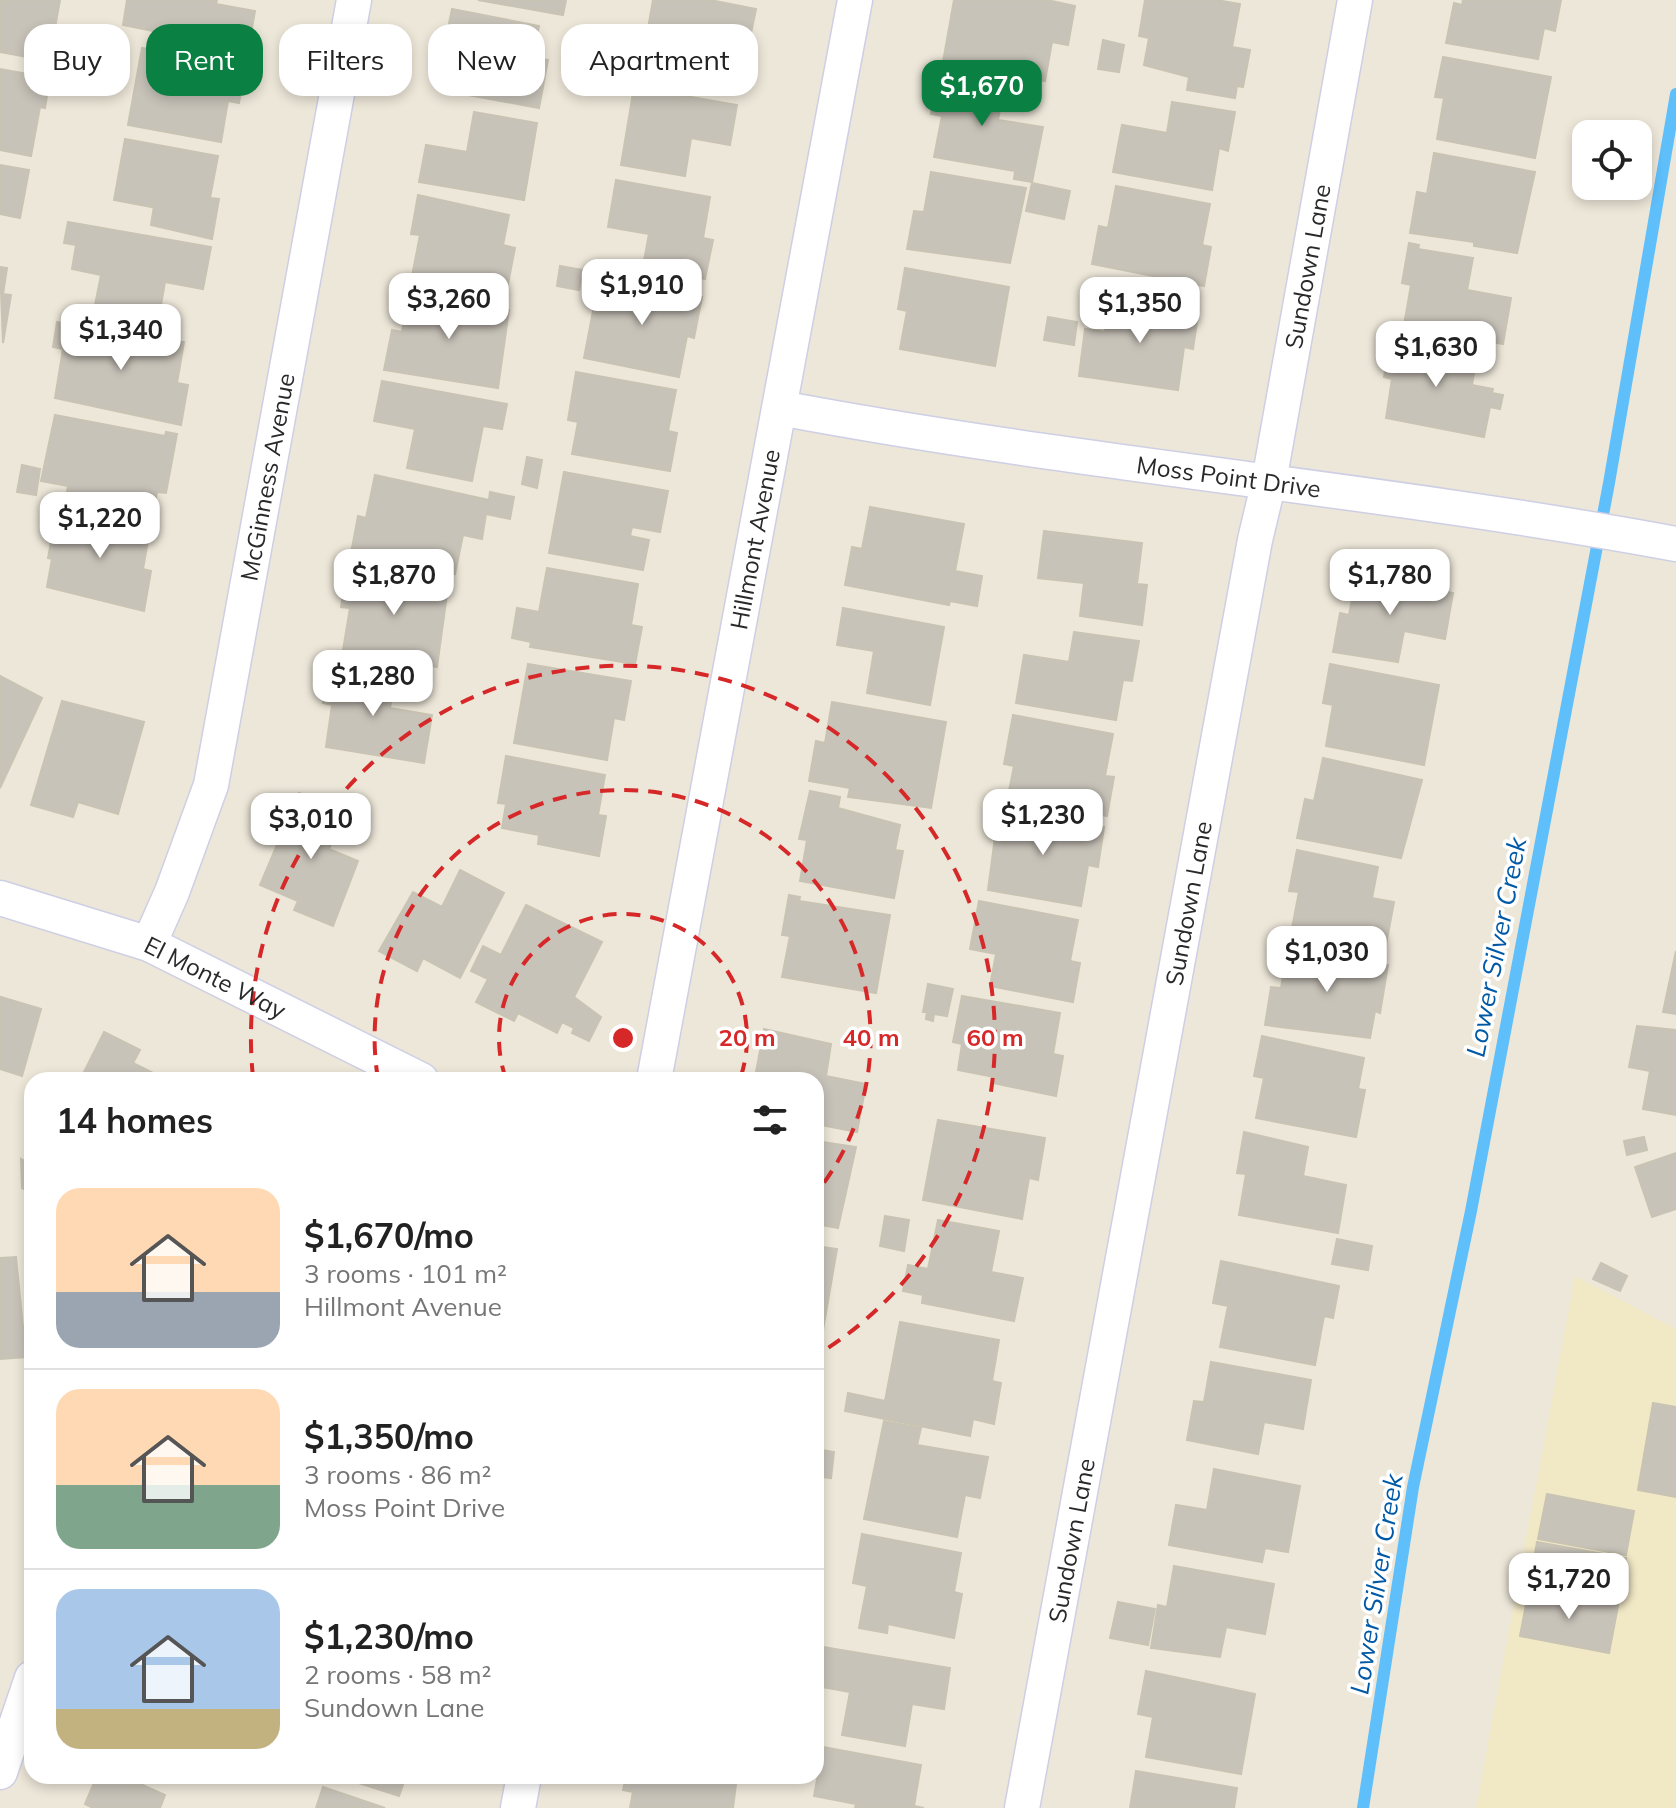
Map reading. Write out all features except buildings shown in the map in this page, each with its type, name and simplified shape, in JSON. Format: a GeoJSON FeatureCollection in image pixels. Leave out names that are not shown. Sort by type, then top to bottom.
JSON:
{"type":"FeatureCollection","features":[{"type":"Feature","properties":{"kind":"street","name":"McGinness Avenue"},"geometry":{"type":"LineString","coordinates":[[149,944],[172,892],[211,785],[354,0]]}},
{"type":"Feature","properties":{"kind":"street","name":"Hillmont Avenue"},"geometry":{"type":"LineString","coordinates":[[656,1072],[855,0]]}},
{"type":"Feature","properties":{"kind":"street","name":"Sundown Lane"},"geometry":{"type":"LineString","coordinates":[[1022,1808],[1255,540],[1269,481],[1355,0]]}},
{"type":"Feature","properties":{"kind":"street","name":"Moss Point Drive"},"geometry":{"type":"LineString","coordinates":[[780,408],[1190,473],[1269,481],[1676,544]]}},
{"type":"Feature","properties":{"kind":"street","name":"El Monte Way"},"geometry":{"type":"LineString","coordinates":[[0,898],[149,944],[405,1072]]}},
{"type":"Feature","properties":{"kind":"street"},"geometry":{"type":"LineString","coordinates":[[0,1772],[24,1702]]}},
{"type":"Feature","properties":{"kind":"street"},"geometry":{"type":"LineString","coordinates":[[518,1808],[522,1784]]}},
{"type":"Feature","properties":{"kind":"shaded area"},"geometry":{"type":"Polygon","coordinates":[[[1575,1276],[1676,1329],[1676,1808],[1476,1808],[1575,1276]]]}},
{"type":"Feature","properties":{"kind":"waterway","name":"Lower Silver Creek"},"geometry":{"type":"LineString","coordinates":[[1363,1808],[1413,1487],[1471,1211],[1609,483],[1676,94]]}}]}
